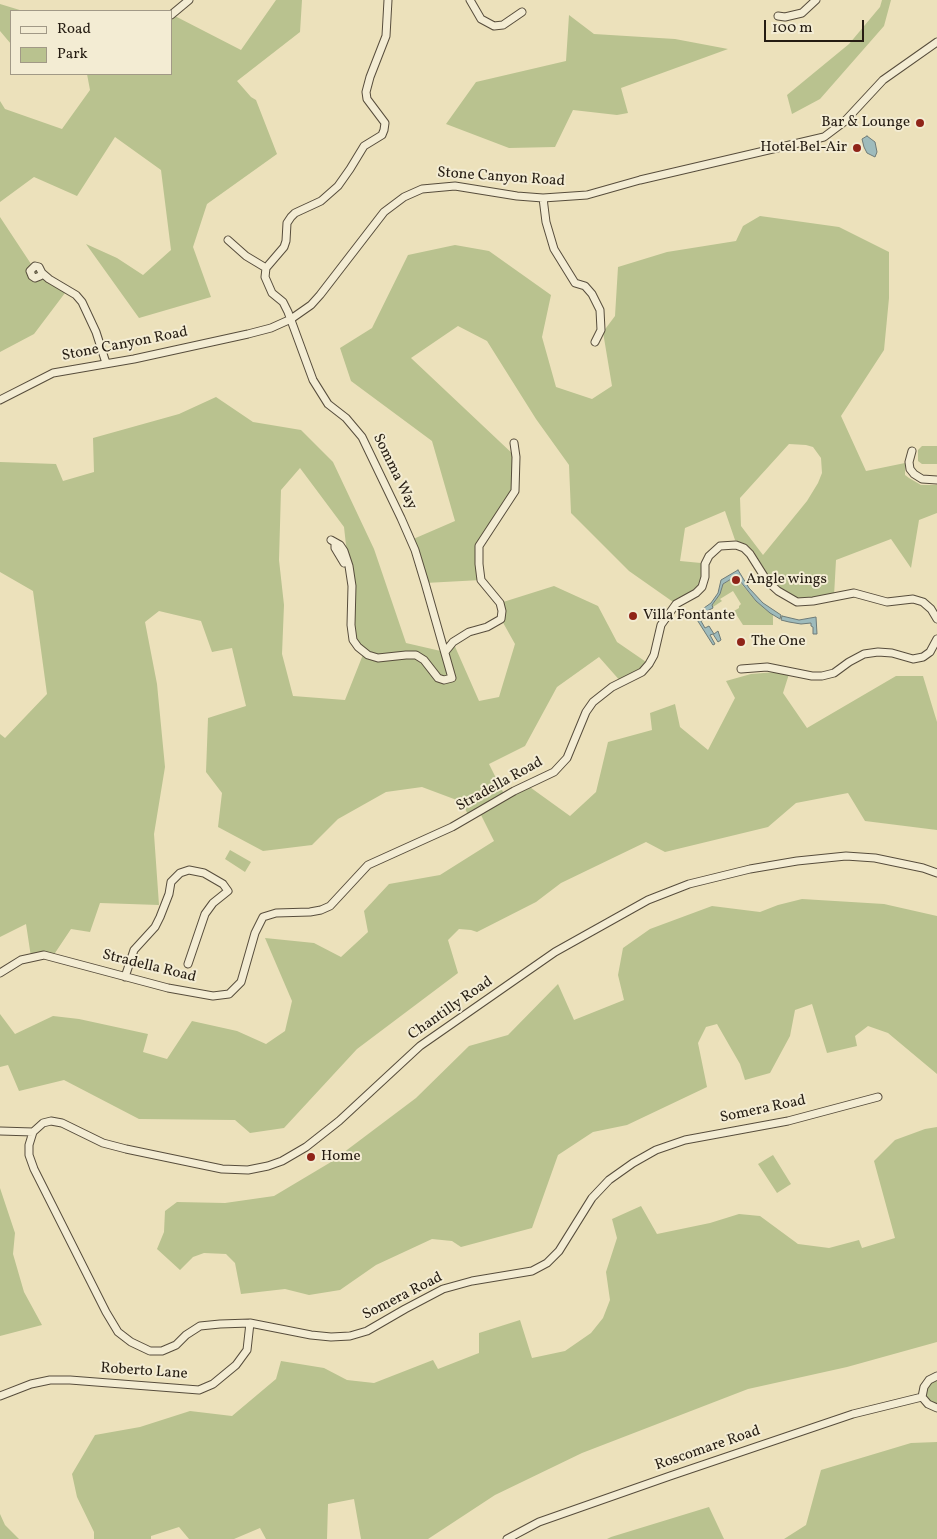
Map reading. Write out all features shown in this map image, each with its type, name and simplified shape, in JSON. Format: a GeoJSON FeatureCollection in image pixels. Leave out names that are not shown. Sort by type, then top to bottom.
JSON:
{"type":"FeatureCollection","features":[{"type":"Feature","properties":{"kind":"street"},"geometry":{"type":"LineString","coordinates":[[172,15],[189,0]]}},
{"type":"Feature","properties":{"kind":"street"},"geometry":{"type":"LineString","coordinates":[[228,240],[246,256],[266,268],[284,247],[287,223],[291,217],[295,213],[321,201],[338,186],[350,169],[359,151],[382,135],[385,123],[367,100],[366,92],[386,36],[388,0]]}},
{"type":"Feature","properties":{"kind":"street"},"geometry":{"type":"LineString","coordinates":[[470,0],[481,19],[494,26],[503,25],[522,12]]}},
{"type":"Feature","properties":{"kind":"street"},"geometry":{"type":"LineString","coordinates":[[778,16],[785,17],[802,13],[816,0]]}},
{"type":"Feature","properties":{"kind":"street","name":"Stone Canyon Road"},"geometry":{"type":"LineString","coordinates":[[0,400],[53,373],[134,359],[248,334],[271,328],[291,318],[311,305],[320,296],[384,212],[394,203],[414,192],[431,187],[455,186],[516,196],[543,198],[587,195],[640,180],[824,137],[844,122],[883,80],[937,42]]}},
{"type":"Feature","properties":{"kind":"street"},"geometry":{"type":"LineString","coordinates":[[543,198],[549,236],[554,248],[575,282],[585,286],[592,294],[600,310],[600,330],[595,342]]}},
{"type":"Feature","properties":{"kind":"street","name":"Somma Way"},"geometry":{"type":"LineString","coordinates":[[266,268],[265,277],[272,292],[282,302],[291,318],[313,380],[328,404],[346,418],[362,437],[401,518],[415,550],[452,678],[442,680],[438,678],[421,658],[416,655],[406,654],[378,658],[368,656],[358,647],[353,640],[351,625],[352,586],[349,566],[344,550],[340,545],[333,542]]}},
{"type":"Feature","properties":{"kind":"street"},"geometry":{"type":"LineString","coordinates":[[42,273],[76,295],[82,302],[96,332],[106,363]]}},
{"type":"Feature","properties":{"kind":"street"},"geometry":{"type":"LineString","coordinates":[[445,652],[453,642],[469,632],[487,627],[501,619],[500,603],[481,580],[479,564],[480,546],[514,491],[516,457],[514,443]]}},
{"type":"Feature","properties":{"kind":"street"},"geometry":{"type":"LineString","coordinates":[[912,451],[909,462],[910,469],[914,474],[922,479],[937,480]]}},
{"type":"Feature","properties":{"kind":"street","name":"Stradella Road"},"geometry":{"type":"LineString","coordinates":[[0,973],[21,960],[44,955],[168,988],[213,996],[229,994],[241,982],[255,934],[263,917],[276,912],[310,912],[330,906],[372,862],[452,827],[514,791],[554,772],[567,758],[586,712],[593,702],[612,687],[632,679],[649,664],[654,654],[661,625],[676,604],[696,593],[702,587],[705,577],[705,564],[709,556],[720,546],[736,545],[744,548],[767,581],[778,592],[796,602],[813,601],[854,593],[887,602],[913,599],[923,602],[937,619]]}},
{"type":"Feature","properties":{"kind":"street"},"geometry":{"type":"LineString","coordinates":[[741,669],[767,667],[812,676],[822,676],[834,673],[864,654],[878,652],[892,653],[913,659],[923,657],[930,652],[937,639]]}},
{"type":"Feature","properties":{"kind":"street","name":"Chantilly Road"},"geometry":{"type":"LineString","coordinates":[[0,1131],[33,1132],[43,1123],[51,1121],[62,1123],[103,1142],[126,1149],[222,1169],[248,1170],[268,1166],[282,1161],[306,1147],[339,1121],[420,1046],[556,952],[648,900],[689,884],[750,869],[797,861],[846,856],[875,858],[923,868],[937,873]]}},
{"type":"Feature","properties":{"kind":"street"},"geometry":{"type":"LineString","coordinates":[[125,977],[134,950],[155,927],[160,917],[169,894],[171,882],[180,874],[190,870],[197,871],[223,884],[228,891],[212,903],[205,914],[188,964]]}},
{"type":"Feature","properties":{"kind":"street","name":"Somera Road"},"geometry":{"type":"LineString","coordinates":[[33,1132],[29,1145],[29,1155],[34,1168],[106,1312],[118,1332],[142,1348],[162,1351],[176,1345],[186,1335],[200,1326],[250,1323],[331,1337],[350,1336],[367,1332],[443,1289],[472,1281],[532,1271],[547,1263],[559,1251],[592,1198],[609,1180],[656,1150],[685,1140],[788,1121],[878,1097]]}},
{"type":"Feature","properties":{"kind":"street","name":"Roberto Lane"},"geometry":{"type":"LineString","coordinates":[[0,1396],[31,1384],[50,1380],[199,1390],[213,1384],[236,1365],[247,1350],[250,1323]]}},
{"type":"Feature","properties":{"kind":"street"},"geometry":{"type":"LineString","coordinates":[[937,1376],[929,1380],[924,1387],[922,1397],[928,1404],[937,1408]]}},
{"type":"Feature","properties":{"kind":"street","name":"Roscomare Road"},"geometry":{"type":"LineString","coordinates":[[507,1539],[539,1522],[670,1476],[853,1414],[922,1397]]}},
{"type":"Feature","properties":{"kind":"green space"},"geometry":{"type":"Polygon","coordinates":[[[276,0],[302,0],[300,32],[237,81],[256,100],[277,154],[207,204],[193,247],[211,297],[139,318],[86,244],[117,258],[143,275],[171,250],[161,170],[115,137],[77,196],[34,177],[0,202],[0,101],[5,109],[62,129],[90,90],[87,75],[172,75],[172,15],[241,50],[276,0]]]}},
{"type":"Feature","properties":{"kind":"green space"},"geometry":{"type":"Polygon","coordinates":[[[882,0],[891,0],[884,26],[820,99],[792,114],[787,95],[849,44],[880,7],[882,0]]]}},
{"type":"Feature","properties":{"kind":"green space"},"geometry":{"type":"Polygon","coordinates":[[[0,4],[20,10],[10,10],[10,43],[0,31],[0,4]]]}},
{"type":"Feature","properties":{"kind":"green space"},"geometry":{"type":"Polygon","coordinates":[[[569,15],[594,34],[675,39],[728,49],[621,88],[628,113],[617,115],[573,110],[555,147],[509,148],[446,124],[476,82],[566,61],[569,15]]]}},
{"type":"Feature","properties":{"kind":"green space"},"geometry":{"type":"Polygon","coordinates":[[[760,216],[839,227],[889,252],[889,298],[884,350],[841,416],[866,471],[905,463],[905,475],[909,478],[921,485],[937,485],[937,513],[919,520],[911,568],[891,539],[836,560],[834,596],[819,600],[817,596],[798,599],[780,589],[771,580],[754,552],[747,545],[735,540],[725,511],[685,528],[680,561],[701,563],[702,587],[676,604],[629,571],[571,513],[569,465],[536,419],[487,341],[458,326],[411,358],[516,457],[515,491],[480,546],[481,580],[425,583],[411,540],[455,521],[432,441],[351,381],[340,348],[372,328],[408,255],[455,245],[489,251],[551,295],[542,337],[556,387],[592,399],[612,386],[603,332],[615,316],[618,267],[667,252],[736,241],[743,226],[760,216]],[[789,444],[740,498],[741,526],[763,555],[807,501],[822,473],[821,458],[813,447],[789,444]]]}},
{"type":"Feature","properties":{"kind":"green space"},"geometry":{"type":"Polygon","coordinates":[[[0,217],[33,267],[41,269],[68,289],[34,334],[0,352],[0,217]]]}},
{"type":"Feature","properties":{"kind":"green space"},"geometry":{"type":"Polygon","coordinates":[[[216,397],[253,422],[301,430],[333,462],[374,549],[406,643],[445,652],[453,642],[479,701],[499,697],[515,644],[501,619],[500,603],[554,586],[598,606],[617,642],[649,664],[622,683],[599,657],[557,687],[525,746],[489,764],[505,796],[527,785],[570,816],[596,792],[608,742],[652,730],[650,713],[675,704],[680,727],[708,750],[735,698],[726,681],[751,674],[776,672],[789,674],[783,693],[807,728],[896,676],[923,676],[937,722],[937,830],[865,821],[848,793],[796,803],[768,827],[665,852],[646,842],[561,883],[536,902],[477,932],[459,929],[448,940],[458,973],[357,1049],[284,1128],[250,1133],[235,1120],[139,1119],[64,1080],[19,1091],[8,1065],[0,1067],[0,1014],[15,1034],[53,1016],[79,1019],[148,1034],[143,1052],[167,1059],[192,1021],[237,1031],[266,1044],[285,1031],[292,1001],[265,938],[314,943],[341,957],[368,932],[364,911],[389,884],[440,875],[494,841],[479,811],[469,817],[462,802],[422,787],[386,792],[338,819],[312,845],[263,851],[218,827],[222,793],[206,772],[208,718],[246,706],[232,648],[212,652],[201,621],[159,611],[145,622],[157,684],[165,767],[154,834],[159,905],[100,903],[90,932],[71,929],[53,956],[31,957],[26,924],[0,937],[0,734],[5,738],[47,694],[33,591],[0,572],[0,462],[56,464],[63,481],[94,472],[93,438],[179,414],[216,397]],[[300,468],[281,490],[279,560],[284,605],[282,654],[293,696],[345,700],[364,652],[353,640],[344,527],[300,468]]]}},
{"type":"Feature","properties":{"kind":"green space"},"geometry":{"type":"Polygon","coordinates":[[[922,446],[937,446],[937,464],[922,464],[918,461],[918,450],[922,446]]]}},
{"type":"Feature","properties":{"kind":"green space"},"geometry":{"type":"Polygon","coordinates":[[[732,579],[735,584],[739,581],[756,601],[773,615],[773,625],[743,625],[734,611],[741,604],[733,591],[720,599],[722,601],[713,607],[712,605],[720,594],[723,584],[732,579]]]}},
{"type":"Feature","properties":{"kind":"green space"},"geometry":{"type":"Polygon","coordinates":[[[230,850],[251,862],[245,872],[225,859],[230,850]]]}},
{"type":"Feature","properties":{"kind":"green space"},"geometry":{"type":"Polygon","coordinates":[[[802,899],[884,904],[937,916],[937,1074],[888,1033],[868,1026],[855,1036],[857,1046],[827,1053],[812,1004],[795,1010],[790,1036],[770,1073],[745,1080],[740,1064],[717,1024],[706,1027],[698,1043],[707,1087],[627,1125],[593,1132],[558,1155],[532,1228],[461,1247],[452,1241],[432,1239],[376,1265],[340,1290],[309,1295],[285,1289],[241,1294],[235,1263],[226,1254],[204,1253],[193,1257],[180,1270],[157,1249],[164,1232],[165,1211],[177,1202],[225,1203],[274,1196],[331,1162],[416,1098],[469,1046],[508,1035],[558,984],[574,1020],[624,1000],[618,975],[623,948],[650,929],[712,906],[760,912],[802,899]]]}},
{"type":"Feature","properties":{"kind":"green space"},"geometry":{"type":"Polygon","coordinates":[[[937,1127],[937,1342],[847,1367],[748,1389],[582,1453],[495,1495],[428,1539],[361,1539],[354,1499],[328,1504],[327,1539],[266,1539],[260,1528],[234,1539],[189,1539],[179,1527],[151,1536],[151,1539],[94,1539],[94,1532],[77,1497],[72,1474],[95,1435],[140,1427],[190,1411],[232,1416],[276,1379],[281,1361],[324,1368],[347,1380],[374,1383],[433,1360],[438,1369],[479,1353],[479,1333],[520,1320],[532,1358],[565,1351],[591,1333],[603,1318],[610,1300],[606,1272],[617,1238],[612,1219],[641,1206],[657,1234],[710,1223],[739,1214],[760,1216],[798,1244],[829,1248],[859,1240],[862,1248],[895,1238],[874,1161],[895,1140],[925,1129],[937,1127]]]}},
{"type":"Feature","properties":{"kind":"green space"},"geometry":{"type":"Polygon","coordinates":[[[773,1155],[791,1184],[777,1193],[758,1164],[773,1155]]]}},
{"type":"Feature","properties":{"kind":"green space"},"geometry":{"type":"Polygon","coordinates":[[[0,1188],[15,1233],[13,1254],[24,1292],[42,1325],[0,1336],[0,1188]]]}},
{"type":"Feature","properties":{"kind":"green space"},"geometry":{"type":"Polygon","coordinates":[[[937,1376],[937,1408],[922,1397],[924,1387],[937,1376]]]}},
{"type":"Feature","properties":{"kind":"green space"},"geometry":{"type":"Polygon","coordinates":[[[937,1442],[937,1539],[784,1539],[806,1525],[821,1470],[911,1443],[937,1442]]]}},
{"type":"Feature","properties":{"kind":"green space"},"geometry":{"type":"Polygon","coordinates":[[[709,1507],[724,1539],[607,1539],[611,1537],[709,1507]]]}},
{"type":"Feature","properties":{"kind":"green space"},"geometry":{"type":"Polygon","coordinates":[[[0,1514],[5,1525],[19,1539],[0,1539],[0,1514]]]}},
{"type":"Feature","properties":{"kind":"water"},"geometry":{"type":"Polygon","coordinates":[[[867,136],[875,142],[877,152],[875,157],[867,153],[864,147],[862,139],[867,136]]]}},
{"type":"Feature","properties":{"kind":"water"},"geometry":{"type":"Polygon","coordinates":[[[738,570],[749,588],[763,603],[781,615],[780,619],[756,601],[736,576],[723,584],[720,594],[712,605],[713,608],[707,611],[710,616],[701,621],[705,628],[709,626],[714,634],[718,631],[721,640],[718,642],[713,634],[710,635],[715,644],[713,645],[694,615],[711,603],[718,593],[721,580],[738,570]]]}},
{"type":"Feature","properties":{"kind":"water"},"geometry":{"type":"Polygon","coordinates":[[[782,616],[799,620],[816,617],[817,634],[813,634],[811,623],[789,622],[781,620],[782,616]]]}},
{"type":"Feature","properties":{"kind":"place","name":"Bar & Lounge"},"geometry":{"type":"Point","coordinates":[920,123]}},
{"type":"Feature","properties":{"kind":"place","name":"Hotel Bel-Air"},"geometry":{"type":"Point","coordinates":[857,148]}},
{"type":"Feature","properties":{"kind":"place","name":"Angle wings"},"geometry":{"type":"Point","coordinates":[736,580]}},
{"type":"Feature","properties":{"kind":"place","name":"Villa Fontante"},"geometry":{"type":"Point","coordinates":[633,616]}},
{"type":"Feature","properties":{"kind":"place","name":"The One"},"geometry":{"type":"Point","coordinates":[741,642]}},
{"type":"Feature","properties":{"kind":"place","name":"Home"},"geometry":{"type":"Point","coordinates":[311,1157]}}]}
